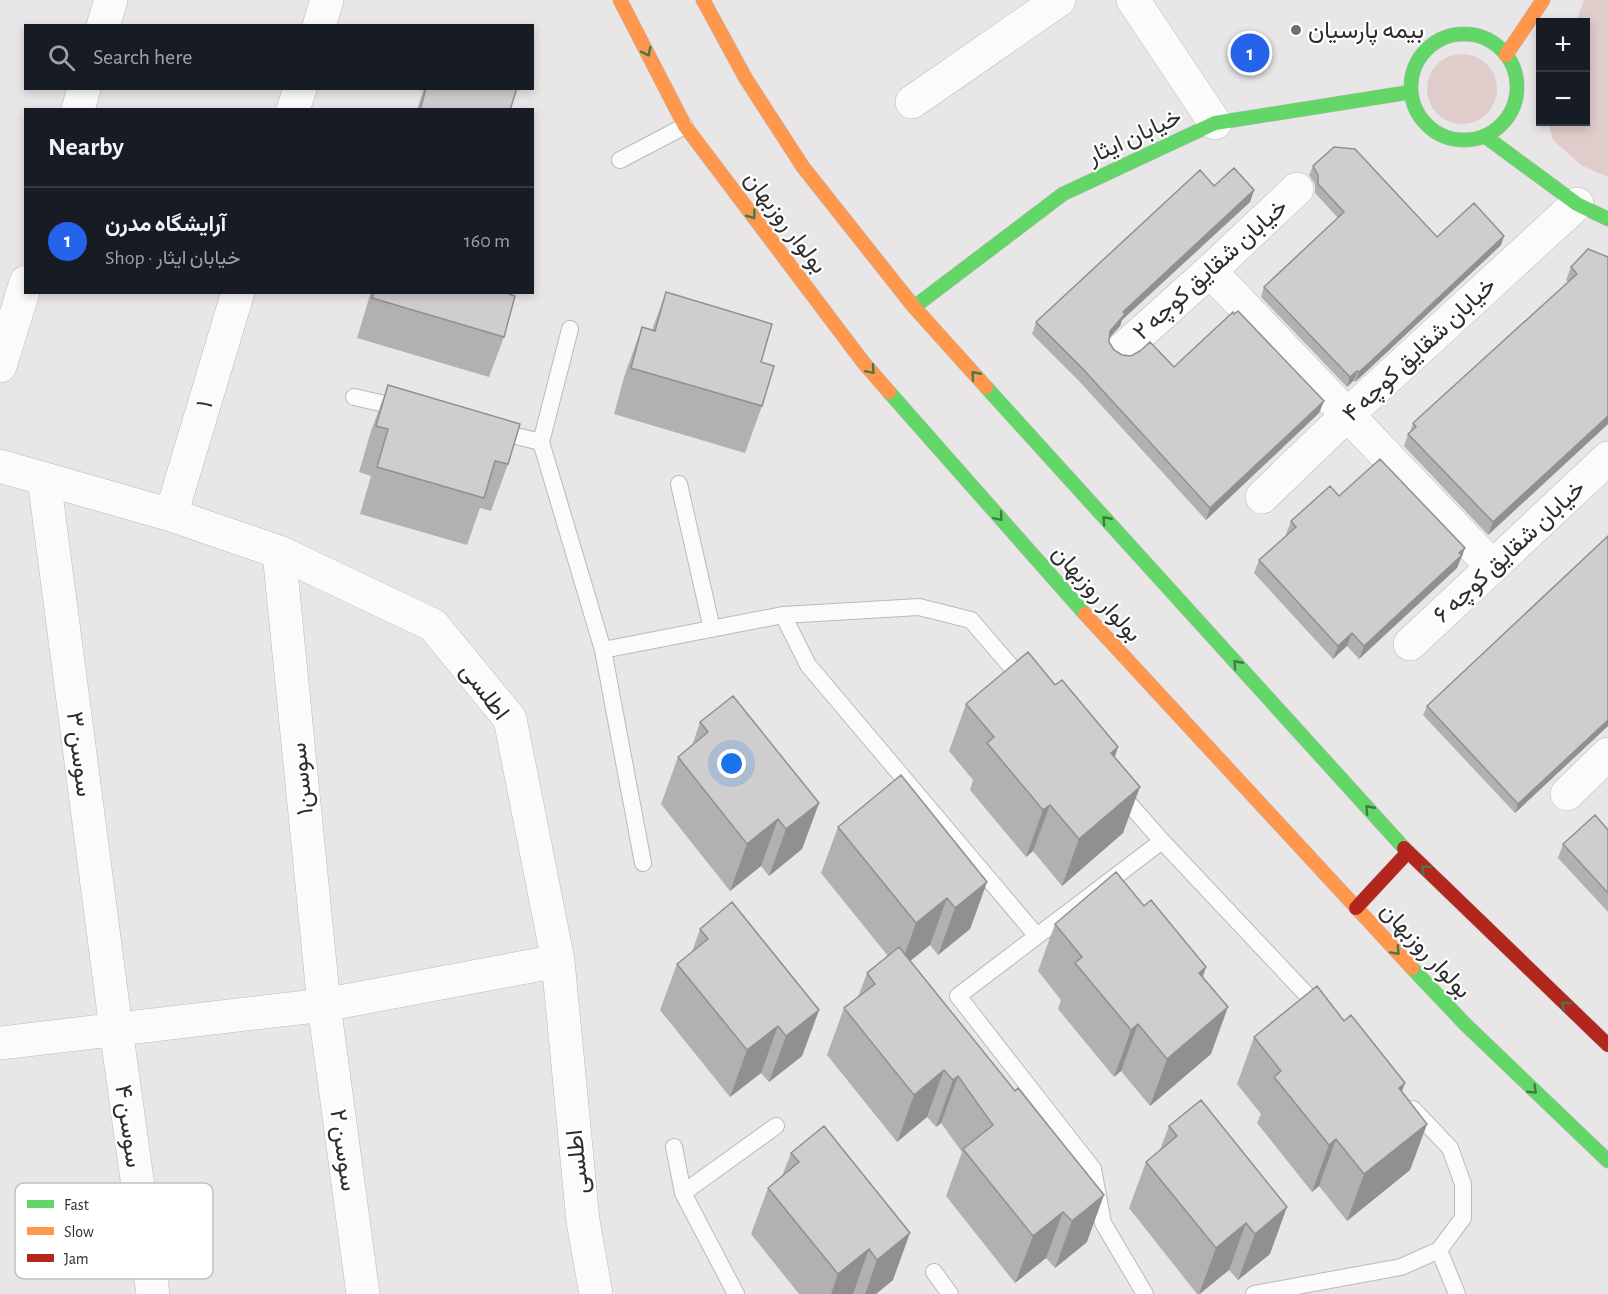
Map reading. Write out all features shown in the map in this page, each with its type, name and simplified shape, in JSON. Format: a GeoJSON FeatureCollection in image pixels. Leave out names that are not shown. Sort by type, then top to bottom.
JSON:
{"type":"FeatureCollection","features":[{"type":"Feature","properties":{"kind":"main road","name":"بولوار روزبهان"},"geometry":{"type":"LineString","coordinates":[[620,0],[685,126],[864,362],[1103,634],[1356,908],[1465,1024],[1608,1161]]}},
{"type":"Feature","properties":{"kind":"main road","name":"بولوار روزبهان"},"geometry":{"type":"LineString","coordinates":[[703,0],[746,80],[803,167],[914,307],[1408,852],[1608,1045]]}},
{"type":"Feature","properties":{"kind":"main road"},"geometry":{"type":"LineString","coordinates":[[1506,55],[1543,0]]}},
{"type":"Feature","properties":{"kind":"main road"},"geometry":{"type":"LineString","coordinates":[[1458,34],[1475,35],[1495,44],[1506,55],[1515,71],[1517,81],[1515,104],[1503,124],[1486,137],[1464,141],[1452,140],[1432,131],[1420,119],[1413,104],[1411,81],[1418,60],[1424,51],[1442,38],[1458,34]]}},
{"type":"Feature","properties":{"kind":"main road","name":"خیابان ایثار"},"geometry":{"type":"LineString","coordinates":[[914,307],[1063,194],[1215,123],[1411,92]]}},
{"type":"Feature","properties":{"kind":"main road"},"geometry":{"type":"LineString","coordinates":[[1486,137],[1577,204],[1608,219]]}},
{"type":"Feature","properties":{"kind":"main road"},"geometry":{"type":"LineString","coordinates":[[1356,908],[1408,852]]}},
{"type":"Feature","properties":{"kind":"street"},"geometry":{"type":"LineString","coordinates":[[104,24],[111,0]]}},
{"type":"Feature","properties":{"kind":"street"},"geometry":{"type":"LineString","coordinates":[[320,24],[327,0]]}},
{"type":"Feature","properties":{"kind":"street"},"geometry":{"type":"LineString","coordinates":[[912,102],[1059,0]]}},
{"type":"Feature","properties":{"kind":"street"},"geometry":{"type":"LineString","coordinates":[[1133,0],[1215,123]]}},
{"type":"Feature","properties":{"kind":"street"},"geometry":{"type":"LineString","coordinates":[[79,108],[83,90]]}},
{"type":"Feature","properties":{"kind":"street"},"geometry":{"type":"LineString","coordinates":[[294,108],[299,90]]}},
{"type":"Feature","properties":{"kind":"street","name":"خیابان شقایق کوچه ۲"},"geometry":{"type":"LineString","coordinates":[[1123,349],[1297,189]]}},
{"type":"Feature","properties":{"kind":"street","name":"خیابان شقایق کوچه ۴"},"geometry":{"type":"LineString","coordinates":[[1262,497],[1347,415],[1577,204]]}},
{"type":"Feature","properties":{"kind":"street"},"geometry":{"type":"LineString","coordinates":[[1210,271],[1492,566]]}},
{"type":"Feature","properties":{"kind":"street"},"geometry":{"type":"LineString","coordinates":[[0,366],[24,288]]}},
{"type":"Feature","properties":{"kind":"street","name":"۱"},"geometry":{"type":"LineString","coordinates":[[171,514],[237,294]]}},
{"type":"Feature","properties":{"kind":"street","name":"خیابان شقایق کوچه ۶"},"geometry":{"type":"LineString","coordinates":[[1410,644],[1608,458]]}},
{"type":"Feature","properties":{"kind":"street","name":"اطلسی"},"geometry":{"type":"LineString","coordinates":[[0,466],[171,514],[279,552],[434,625],[510,719],[558,961],[583,1221],[596,1294]]}},
{"type":"Feature","properties":{"kind":"street","name":"سوسن ۳"},"geometry":{"type":"LineString","coordinates":[[44,479],[116,1029]]}},
{"type":"Feature","properties":{"kind":"street","name":"سوسن۱"},"geometry":{"type":"LineString","coordinates":[[279,552],[324,1005]]}},
{"type":"Feature","properties":{"kind":"street"},"geometry":{"type":"LineString","coordinates":[[1567,794],[1608,754]]}},
{"type":"Feature","properties":{"kind":"street"},"geometry":{"type":"LineString","coordinates":[[0,1043],[324,1005],[558,961]]}},
{"type":"Feature","properties":{"kind":"street","name":"سوسن ۲"},"geometry":{"type":"LineString","coordinates":[[324,1005],[363,1294]]}},
{"type":"Feature","properties":{"kind":"street","name":"سوسن ۴"},"geometry":{"type":"LineString","coordinates":[[116,1029],[138,1183]]}},
{"type":"Feature","properties":{"kind":"street","name":"سوسن ۴"},"geometry":{"type":"LineString","coordinates":[[151,1279],[153,1294]]}},
{"type":"Feature","properties":{"kind":"lane"},"geometry":{"type":"LineString","coordinates":[[620,160],[685,126]]}},
{"type":"Feature","properties":{"kind":"lane"},"geometry":{"type":"LineString","coordinates":[[570,329],[541,442],[603,650],[643,863]]}},
{"type":"Feature","properties":{"kind":"lane"},"geometry":{"type":"LineString","coordinates":[[354,397],[424,414]]}},
{"type":"Feature","properties":{"kind":"lane"},"geometry":{"type":"LineString","coordinates":[[483,428],[541,442]]}},
{"type":"Feature","properties":{"kind":"lane"},"geometry":{"type":"LineString","coordinates":[[679,484],[712,629]]}},
{"type":"Feature","properties":{"kind":"lane"},"geometry":{"type":"LineString","coordinates":[[603,650],[783,615],[919,607],[971,620],[1040,700]]}},
{"type":"Feature","properties":{"kind":"lane"},"geometry":{"type":"LineString","coordinates":[[783,615],[808,666],[1036,935]]}},
{"type":"Feature","properties":{"kind":"lane"},"geometry":{"type":"LineString","coordinates":[[1109,779],[1162,841],[1330,1020]]}},
{"type":"Feature","properties":{"kind":"lane"},"geometry":{"type":"LineString","coordinates":[[1145,1294],[1103,1223],[1093,1169],[958,996],[1162,841]]}},
{"type":"Feature","properties":{"kind":"lane"},"geometry":{"type":"LineString","coordinates":[[1254,1294],[1401,1268],[1439,1250],[1463,1218],[1463,1184],[1450,1148],[1402,1097]]}},
{"type":"Feature","properties":{"kind":"lane"},"geometry":{"type":"LineString","coordinates":[[683,1193],[776,1126]]}},
{"type":"Feature","properties":{"kind":"lane"},"geometry":{"type":"LineString","coordinates":[[674,1147],[683,1193],[736,1294]]}},
{"type":"Feature","properties":{"kind":"lane"},"geometry":{"type":"LineString","coordinates":[[1439,1250],[1456,1294]]}},
{"type":"Feature","properties":{"kind":"lane"},"geometry":{"type":"LineString","coordinates":[[934,1272],[950,1294]]}},
{"type":"Feature","properties":{"kind":"shaded area"},"geometry":{"type":"Polygon","coordinates":[[[1584,0],[1608,0],[1608,177],[1581,165],[1553,140],[1549,126],[1590,126],[1590,18],[1577,18],[1584,0]]]}},
{"type":"Feature","properties":{"kind":"shaded area"},"geometry":{"type":"Polygon","coordinates":[[[1462,54],[1481,60],[1491,70],[1497,89],[1491,108],[1481,118],[1462,124],[1443,118],[1433,108],[1427,89],[1433,70],[1443,60],[1462,54]]]}},
{"type":"Feature","properties":{"kind":"building"},"geometry":{"type":"Polygon","coordinates":[[[425,90],[516,90],[511,108],[421,108],[425,90]]]}},
{"type":"Feature","properties":{"kind":"building"},"geometry":{"type":"Polygon","coordinates":[[[1334,147],[1355,149],[1437,237],[1474,203],[1504,236],[1368,364],[1350,377],[1264,287],[1344,212],[1318,184],[1318,175],[1313,166],[1334,147]]]}},
{"type":"Feature","properties":{"kind":"building"},"geometry":{"type":"Polygon","coordinates":[[[1234,168],[1254,190],[1123,312],[1125,314],[1110,331],[1109,342],[1114,350],[1122,355],[1131,356],[1150,342],[1174,367],[1233,312],[1234,314],[1238,311],[1324,401],[1210,508],[1083,369],[1036,322],[1200,170],[1214,186],[1234,168]]]}},
{"type":"Feature","properties":{"kind":"building"},"geometry":{"type":"Polygon","coordinates":[[[1588,249],[1608,257],[1608,416],[1493,522],[1408,434],[1416,427],[1413,423],[1577,274],[1571,267],[1588,249]]]}},
{"type":"Feature","properties":{"kind":"building"},"geometry":{"type":"Polygon","coordinates":[[[666,292],[772,324],[761,362],[774,366],[762,406],[631,368],[642,327],[655,331],[666,292]]]}},
{"type":"Feature","properties":{"kind":"building"},"geometry":{"type":"Polygon","coordinates":[[[373,294],[509,294],[515,296],[504,337],[372,298],[373,294]]]}},
{"type":"Feature","properties":{"kind":"building"},"geometry":{"type":"Polygon","coordinates":[[[388,385],[520,424],[508,464],[495,461],[484,498],[377,467],[388,429],[376,426],[388,385]]]}},
{"type":"Feature","properties":{"kind":"building"},"geometry":{"type":"Polygon","coordinates":[[[1380,459],[1465,548],[1459,553],[1462,555],[1364,646],[1352,633],[1338,646],[1259,560],[1296,527],[1291,521],[1330,486],[1339,496],[1380,459]]]}},
{"type":"Feature","properties":{"kind":"building"},"geometry":{"type":"Polygon","coordinates":[[[1608,536],[1608,720],[1518,804],[1427,706],[1608,536]]]}},
{"type":"Feature","properties":{"kind":"building"},"geometry":{"type":"Polygon","coordinates":[[[1028,652],[1055,685],[1062,680],[1118,747],[1111,753],[1140,787],[1079,839],[1050,805],[1043,810],[987,743],[994,737],[966,704],[1028,652]]]}},
{"type":"Feature","properties":{"kind":"building"},"geometry":{"type":"Polygon","coordinates":[[[733,696],[819,803],[786,829],[778,819],[747,844],[678,757],[708,732],[700,722],[733,696]]]}},
{"type":"Feature","properties":{"kind":"building"},"geometry":{"type":"Polygon","coordinates":[[[901,775],[987,882],[955,908],[947,898],[916,923],[838,827],[901,775]]]}},
{"type":"Feature","properties":{"kind":"building"},"geometry":{"type":"Polygon","coordinates":[[[1595,815],[1608,830],[1608,893],[1563,844],[1595,815]]]}},
{"type":"Feature","properties":{"kind":"building"},"geometry":{"type":"Polygon","coordinates":[[[1116,872],[1144,906],[1151,900],[1206,967],[1199,973],[1228,1007],[1167,1059],[1138,1024],[1131,1030],[1075,963],[1082,957],[1055,924],[1116,872]]]}},
{"type":"Feature","properties":{"kind":"building"},"geometry":{"type":"Polygon","coordinates":[[[732,902],[819,1010],[786,1036],[778,1026],[747,1050],[677,964],[708,939],[700,929],[732,902]]]}},
{"type":"Feature","properties":{"kind":"building"},"geometry":{"type":"Polygon","coordinates":[[[899,947],[1015,1091],[1018,1088],[1104,1195],[1072,1221],[1063,1212],[1033,1236],[963,1149],[993,1125],[958,1076],[953,1080],[944,1070],[914,1095],[844,1008],[875,984],[867,973],[899,947]]]}},
{"type":"Feature","properties":{"kind":"building"},"geometry":{"type":"Polygon","coordinates":[[[1317,986],[1344,1021],[1351,1015],[1405,1083],[1399,1088],[1427,1124],[1364,1174],[1336,1139],[1329,1145],[1274,1077],[1281,1071],[1254,1037],[1317,986]]]}},
{"type":"Feature","properties":{"kind":"building"},"geometry":{"type":"Polygon","coordinates":[[[1201,1100],[1287,1207],[1255,1234],[1246,1223],[1216,1248],[1146,1162],[1177,1136],[1169,1126],[1201,1100]]]}},
{"type":"Feature","properties":{"kind":"building"},"geometry":{"type":"Polygon","coordinates":[[[824,1126],[910,1233],[877,1260],[869,1249],[838,1274],[768,1188],[799,1162],[791,1153],[824,1126]]]}},
{"type":"Feature","properties":{"kind":"traffic: fast"},"geometry":{"type":"LineString","coordinates":[[1464,34],[1484,38],[1502,49],[1513,67],[1517,87],[1513,107],[1502,125],[1484,136],[1464,140],[1444,136],[1426,125],[1415,107],[1411,87],[1415,67],[1426,49],[1444,38],[1464,34]]}},
{"type":"Feature","properties":{"kind":"traffic: fast"},"geometry":{"type":"LineString","coordinates":[[914,307],[1063,194],[1215,123],[1411,92]]}},
{"type":"Feature","properties":{"kind":"traffic: fast"},"geometry":{"type":"LineString","coordinates":[[1486,137],[1577,204],[1608,219]]}},
{"type":"Feature","properties":{"kind":"traffic: fast"},"geometry":{"type":"LineString","coordinates":[[986,387],[1404,848]]}},
{"type":"Feature","properties":{"kind":"traffic: fast"},"geometry":{"type":"LineString","coordinates":[[889,392],[1085,614]]}},
{"type":"Feature","properties":{"kind":"traffic: fast"},"geometry":{"type":"LineString","coordinates":[[1412,968],[1465,1024],[1608,1161]]}},
{"type":"Feature","properties":{"kind":"traffic: slow"},"geometry":{"type":"LineString","coordinates":[[620,0],[685,126],[863,362],[889,392]]}},
{"type":"Feature","properties":{"kind":"traffic: slow"},"geometry":{"type":"LineString","coordinates":[[703,0],[746,79],[803,167],[914,307],[986,387]]}},
{"type":"Feature","properties":{"kind":"traffic: slow"},"geometry":{"type":"LineString","coordinates":[[1506,55],[1543,0]]}},
{"type":"Feature","properties":{"kind":"traffic: slow"},"geometry":{"type":"LineString","coordinates":[[1085,614],[1412,968]]}},
{"type":"Feature","properties":{"kind":"traffic: jam"},"geometry":{"type":"LineString","coordinates":[[1404,848],[1608,1045]]}},
{"type":"Feature","properties":{"kind":"traffic: jam"},"geometry":{"type":"LineString","coordinates":[[1356,908],[1408,852]]}},
{"type":"Feature","properties":{"kind":"place","name":"بیمه پارسیان"},"geometry":{"type":"Point","coordinates":[1296,30]}},
{"type":"Feature","properties":{"kind":"place","name":"آرایشگاه مدرن"},"geometry":{"type":"Point","coordinates":[1250,53]}}]}
